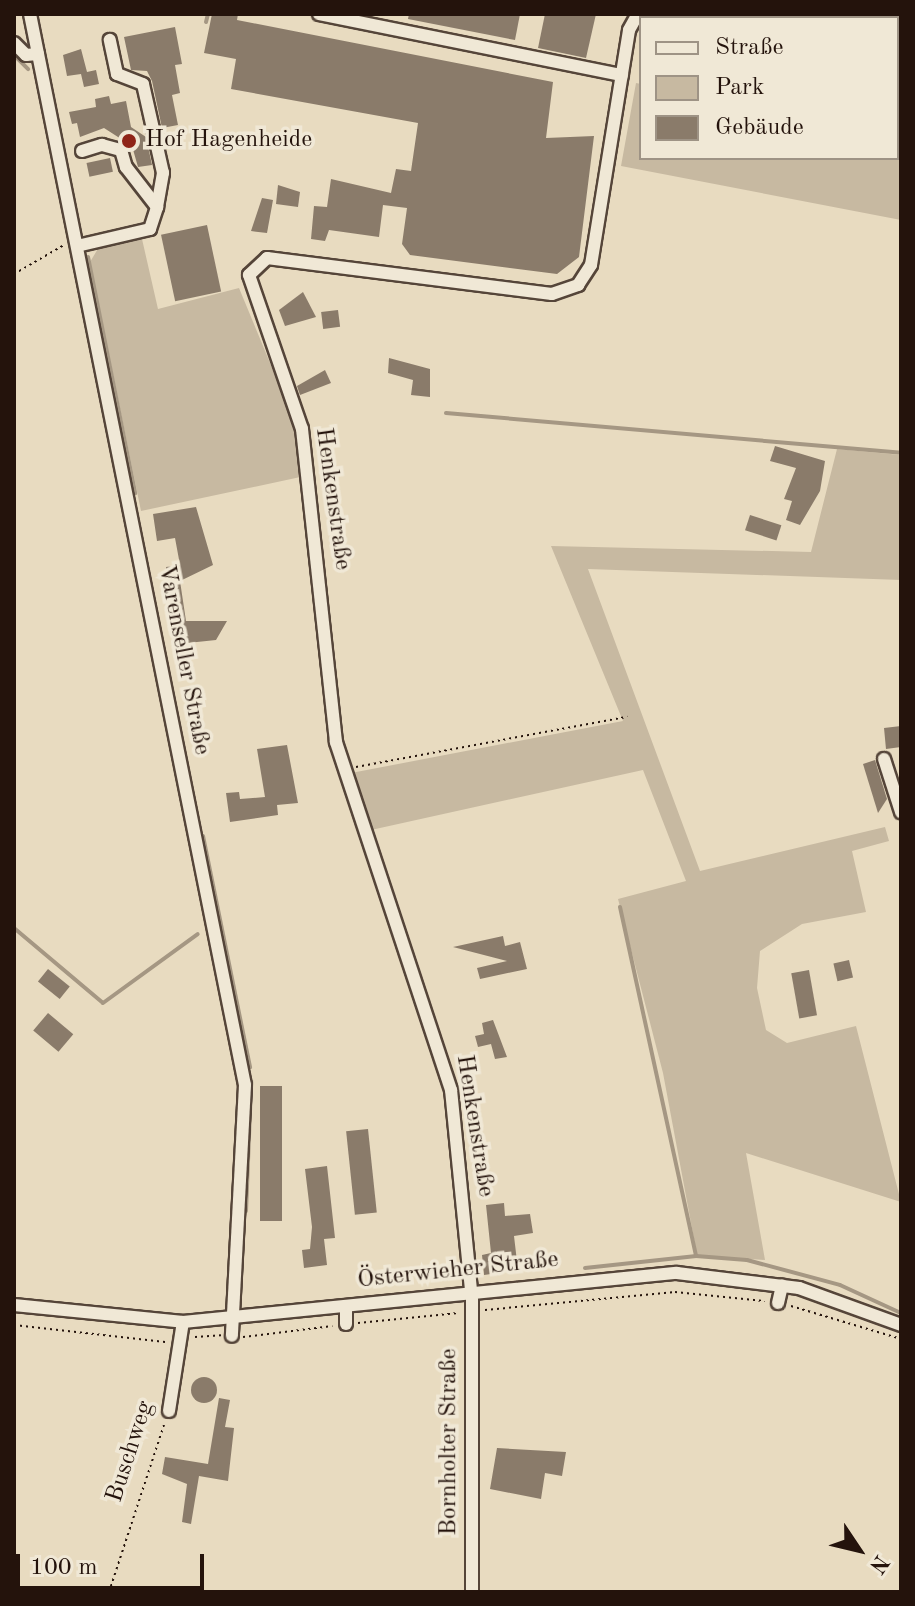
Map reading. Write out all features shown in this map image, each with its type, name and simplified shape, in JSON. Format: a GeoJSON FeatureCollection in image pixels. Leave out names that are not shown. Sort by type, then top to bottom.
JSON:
{"type":"FeatureCollection","features":[{"type":"Feature","properties":{"kind":"street","name":"Varenseller Straße"},"geometry":{"type":"LineString","coordinates":[[30,14],[245,1085],[232,1336]]}},
{"type":"Feature","properties":{"kind":"street"},"geometry":{"type":"LineString","coordinates":[[319,14],[622,75]]}},
{"type":"Feature","properties":{"kind":"street","name":"Henkenstraße"},"geometry":{"type":"LineString","coordinates":[[471,1292],[446,1067],[343,770],[311,477],[298,415],[248,286],[252,266],[267,258],[552,294],[567,291],[591,265],[622,75],[638,14]]}},
{"type":"Feature","properties":{"kind":"street"},"geometry":{"type":"LineString","coordinates":[[77,242],[150,229],[163,173],[143,84],[117,74],[110,40]]}},
{"type":"Feature","properties":{"kind":"street"},"geometry":{"type":"LineString","coordinates":[[14,43],[26,55],[38,54]]}},
{"type":"Feature","properties":{"kind":"street"},"geometry":{"type":"LineString","coordinates":[[82,151],[102,145],[121,150],[126,167],[157,207]]}},
{"type":"Feature","properties":{"kind":"street"},"geometry":{"type":"LineString","coordinates":[[884,759],[901,812]]}},
{"type":"Feature","properties":{"kind":"street","name":"Österwieher Straße"},"geometry":{"type":"LineString","coordinates":[[14,1305],[183,1322],[677,1273],[782,1285],[901,1325]]}},
{"type":"Feature","properties":{"kind":"street"},"geometry":{"type":"LineString","coordinates":[[778,1303],[782,1285]]}},
{"type":"Feature","properties":{"kind":"street","name":"Bornholter Straße"},"geometry":{"type":"LineString","coordinates":[[471,1292],[472,1592]]}},
{"type":"Feature","properties":{"kind":"street"},"geometry":{"type":"LineString","coordinates":[[346,1306],[346,1324]]}},
{"type":"Feature","properties":{"kind":"street","name":"Buschweg"},"geometry":{"type":"LineString","coordinates":[[169,1411],[183,1322]]}},
{"type":"Feature","properties":{"kind":"path"},"geometry":{"type":"LineString","coordinates":[[14,274],[77,242]]}},
{"type":"Feature","properties":{"kind":"path"},"geometry":{"type":"LineString","coordinates":[[343,770],[627,717]]}},
{"type":"Feature","properties":{"kind":"path"},"geometry":{"type":"LineString","coordinates":[[472,1311],[675,1292],[778,1303],[901,1339]]}},
{"type":"Feature","properties":{"kind":"path"},"geometry":{"type":"LineString","coordinates":[[14,1325],[119,1338],[232,1336]]}},
{"type":"Feature","properties":{"kind":"path","name":"Buschweg"},"geometry":{"type":"LineString","coordinates":[[109,1592],[169,1411]]}},
{"type":"Feature","properties":{"kind":"green space"},"geometry":{"type":"Polygon","coordinates":[[[773,14],[901,14],[901,220],[621,166],[636,83],[639,84],[639,160],[899,160],[899,16],[773,14]]]}},
{"type":"Feature","properties":{"kind":"green space"},"geometry":{"type":"Polygon","coordinates":[[[142,239],[158,309],[239,288],[292,416],[305,476],[141,511],[90,262],[99,247],[142,239]]]}},
{"type":"Feature","properties":{"kind":"green space"},"geometry":{"type":"Polygon","coordinates":[[[837,449],[901,455],[901,580],[588,569],[700,871],[885,827],[889,841],[852,851],[866,912],[802,924],[760,951],[757,988],[766,1030],[787,1043],[856,1026],[901,1202],[746,1153],[765,1260],[697,1255],[663,1073],[618,899],[686,881],[643,770],[371,830],[351,773],[623,721],[551,546],[811,552],[837,449]]]}},
{"type":"Feature","properties":{"kind":"building"},"geometry":{"type":"Polygon","coordinates":[[[212,14],[238,14],[237,20],[553,82],[546,138],[594,136],[579,257],[557,274],[410,255],[402,244],[407,208],[383,205],[379,237],[329,230],[325,241],[311,239],[314,206],[327,207],[331,179],[391,193],[396,169],[411,171],[418,123],[231,89],[236,59],[204,53],[212,14]]]}},
{"type":"Feature","properties":{"kind":"building"},"geometry":{"type":"Polygon","coordinates":[[[409,14],[520,14],[515,40],[408,19],[409,14]]]}},
{"type":"Feature","properties":{"kind":"building"},"geometry":{"type":"Polygon","coordinates":[[[545,14],[596,14],[586,58],[538,48],[545,14]]]}},
{"type":"Feature","properties":{"kind":"building"},"geometry":{"type":"Polygon","coordinates":[[[175,27],[182,64],[175,65],[180,93],[172,95],[178,125],[162,128],[152,81],[147,71],[131,70],[124,37],[175,27]]]}},
{"type":"Feature","properties":{"kind":"building"},"geometry":{"type":"Polygon","coordinates":[[[81,49],[87,72],[96,70],[99,84],[84,87],[81,74],[67,76],[63,55],[81,49]]]}},
{"type":"Feature","properties":{"kind":"building"},"geometry":{"type":"Polygon","coordinates":[[[109,96],[111,104],[126,101],[131,127],[146,137],[152,165],[138,167],[132,146],[104,128],[80,137],[77,123],[72,124],[69,112],[96,107],[95,99],[109,96]]]}},
{"type":"Feature","properties":{"kind":"building"},"geometry":{"type":"Polygon","coordinates":[[[110,158],[113,172],[89,177],[87,163],[110,158]]]}},
{"type":"Feature","properties":{"kind":"building"},"geometry":{"type":"Polygon","coordinates":[[[278,185],[300,192],[298,207],[276,204],[278,185]]]}},
{"type":"Feature","properties":{"kind":"building"},"geometry":{"type":"Polygon","coordinates":[[[262,198],[273,200],[267,233],[251,231],[262,198]]]}},
{"type":"Feature","properties":{"kind":"building"},"geometry":{"type":"Polygon","coordinates":[[[207,225],[221,292],[175,301],[161,235],[207,225]]]}},
{"type":"Feature","properties":{"kind":"building"},"geometry":{"type":"Polygon","coordinates":[[[303,292],[316,317],[285,326],[279,310],[303,292]]]}},
{"type":"Feature","properties":{"kind":"building"},"geometry":{"type":"Polygon","coordinates":[[[338,310],[340,327],[323,329],[321,312],[338,310]]]}},
{"type":"Feature","properties":{"kind":"building"},"geometry":{"type":"Polygon","coordinates":[[[389,358],[430,369],[430,397],[411,395],[413,380],[388,373],[389,358]]]}},
{"type":"Feature","properties":{"kind":"building"},"geometry":{"type":"Polygon","coordinates":[[[325,370],[331,383],[300,395],[297,386],[325,370]]]}},
{"type":"Feature","properties":{"kind":"building"},"geometry":{"type":"Polygon","coordinates":[[[775,446],[825,461],[820,491],[800,525],[786,520],[792,501],[784,499],[796,468],[770,461],[775,446]]]}},
{"type":"Feature","properties":{"kind":"building"},"geometry":{"type":"Polygon","coordinates":[[[196,507],[213,565],[180,581],[186,621],[227,621],[216,640],[178,644],[166,567],[180,565],[175,538],[157,541],[153,514],[196,507]]]}},
{"type":"Feature","properties":{"kind":"building"},"geometry":{"type":"Polygon","coordinates":[[[750,515],[781,525],[776,540],[745,530],[750,515]]]}},
{"type":"Feature","properties":{"kind":"building"},"geometry":{"type":"Polygon","coordinates":[[[901,726],[901,747],[886,749],[884,728],[901,726]]]}},
{"type":"Feature","properties":{"kind":"building"},"geometry":{"type":"Polygon","coordinates":[[[287,745],[298,803],[277,805],[278,815],[230,822],[226,793],[239,792],[240,799],[265,797],[257,749],[287,745]]]}},
{"type":"Feature","properties":{"kind":"building"},"geometry":{"type":"Polygon","coordinates":[[[875,760],[887,799],[878,813],[863,764],[875,760]]]}},
{"type":"Feature","properties":{"kind":"building"},"geometry":{"type":"Polygon","coordinates":[[[503,936],[505,946],[520,942],[527,969],[480,979],[477,968],[507,961],[453,947],[503,936]]]}},
{"type":"Feature","properties":{"kind":"building"},"geometry":{"type":"Polygon","coordinates":[[[849,960],[853,978],[837,981],[833,964],[849,960]]]}},
{"type":"Feature","properties":{"kind":"building"},"geometry":{"type":"Polygon","coordinates":[[[48,969],[70,987],[60,999],[38,981],[48,969]]]}},
{"type":"Feature","properties":{"kind":"building"},"geometry":{"type":"Polygon","coordinates":[[[809,970],[817,1015],[799,1018],[791,973],[809,970]]]}},
{"type":"Feature","properties":{"kind":"building"},"geometry":{"type":"Polygon","coordinates":[[[48,1013],[73,1034],[58,1052],[33,1031],[48,1013]]]}},
{"type":"Feature","properties":{"kind":"building"},"geometry":{"type":"Polygon","coordinates":[[[493,1020],[507,1057],[495,1059],[491,1044],[478,1047],[475,1036],[484,1034],[482,1023],[493,1020]]]}},
{"type":"Feature","properties":{"kind":"building"},"geometry":{"type":"Polygon","coordinates":[[[260,1086],[282,1086],[282,1221],[260,1221],[260,1086]]]}},
{"type":"Feature","properties":{"kind":"building"},"geometry":{"type":"Polygon","coordinates":[[[368,1129],[377,1213],[355,1215],[346,1131],[368,1129]]]}},
{"type":"Feature","properties":{"kind":"building"},"geometry":{"type":"Polygon","coordinates":[[[327,1166],[335,1238],[324,1239],[327,1265],[304,1268],[302,1250],[310,1249],[312,1227],[305,1169],[327,1166]]]}},
{"type":"Feature","properties":{"kind":"building"},"geometry":{"type":"Polygon","coordinates":[[[504,1203],[505,1216],[530,1214],[533,1233],[514,1236],[518,1270],[484,1275],[482,1255],[491,1253],[486,1205],[504,1203]]]}},
{"type":"Feature","properties":{"kind":"building"},"geometry":{"type":"Polygon","coordinates":[[[204,1377],[213,1381],[217,1390],[213,1399],[204,1403],[195,1399],[191,1390],[195,1381],[204,1377]]]}},
{"type":"Feature","properties":{"kind":"building"},"geometry":{"type":"Polygon","coordinates":[[[219,1398],[230,1400],[225,1427],[234,1428],[228,1481],[199,1476],[191,1524],[182,1522],[187,1484],[162,1474],[165,1457],[208,1464],[219,1398]]]}},
{"type":"Feature","properties":{"kind":"building"},"geometry":{"type":"Polygon","coordinates":[[[497,1448],[566,1452],[562,1476],[545,1473],[541,1499],[490,1489],[497,1448]]]}},
{"type":"Feature","properties":{"kind":"waterway"},"geometry":{"type":"LineString","coordinates":[[206,22],[208,14]]}},
{"type":"Feature","properties":{"kind":"waterway"},"geometry":{"type":"LineString","coordinates":[[14,55],[28,69]]}},
{"type":"Feature","properties":{"kind":"waterway"},"geometry":{"type":"LineString","coordinates":[[88,257],[135,493]]}},
{"type":"Feature","properties":{"kind":"waterway"},"geometry":{"type":"LineString","coordinates":[[446,413],[901,453]]}},
{"type":"Feature","properties":{"kind":"waterway"},"geometry":{"type":"LineString","coordinates":[[203,836],[250,1067]]}},
{"type":"Feature","properties":{"kind":"waterway"},"geometry":{"type":"LineString","coordinates":[[620,907],[696,1256]]}},
{"type":"Feature","properties":{"kind":"waterway"},"geometry":{"type":"LineString","coordinates":[[14,928],[103,1003],[198,934]]}},
{"type":"Feature","properties":{"kind":"waterway"},"geometry":{"type":"LineString","coordinates":[[246,1211],[251,1087]]}},
{"type":"Feature","properties":{"kind":"waterway"},"geometry":{"type":"LineString","coordinates":[[585,1268],[696,1256],[747,1260],[840,1285],[901,1313]]}},
{"type":"Feature","properties":{"kind":"place","name":"Hof Hagenheide"},"geometry":{"type":"Point","coordinates":[129,141]}}]}
